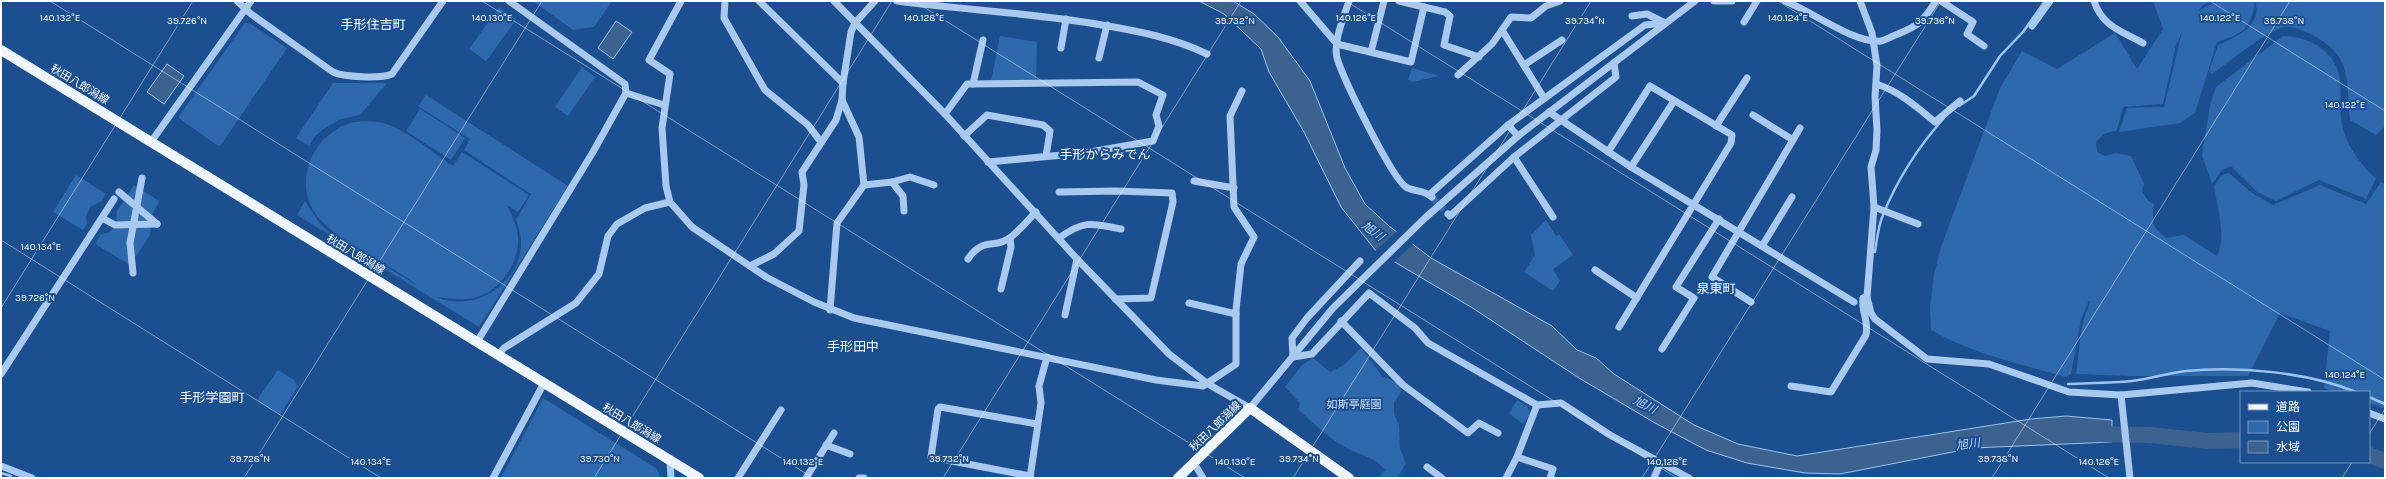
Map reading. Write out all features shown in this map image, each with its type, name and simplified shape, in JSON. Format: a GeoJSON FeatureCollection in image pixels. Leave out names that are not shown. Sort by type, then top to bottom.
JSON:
{"type":"FeatureCollection","features":[{"type":"Feature","properties":{"kind":"main road","name":"秋田八郎潟線"},"geometry":{"type":"LineString","coordinates":[[1,50],[699,478]]}},
{"type":"Feature","properties":{"kind":"main road","name":"秋田八郎潟線"},"geometry":{"type":"LineString","coordinates":[[1178,478],[1250,408],[1346,477]]}},
{"type":"Feature","properties":{"kind":"street"},"geometry":{"type":"LineString","coordinates":[[237,1],[245,9],[332,72],[343,76],[385,76],[394,72],[443,1]]}},
{"type":"Feature","properties":{"kind":"street"},"geometry":{"type":"LineString","coordinates":[[151,142],[251,1]]}},
{"type":"Feature","properties":{"kind":"street"},"geometry":{"type":"LineString","coordinates":[[477,342],[593,152],[626,93],[625,84],[509,1]]}},
{"type":"Feature","properties":{"kind":"street"},"geometry":{"type":"LineString","coordinates":[[681,1],[649,60],[670,74],[664,105],[662,128],[666,180],[670,202],[692,228],[787,289],[830,310],[859,320],[1156,380],[1198,386],[1208,384],[1236,364],[1236,314],[1241,264],[1254,237],[1234,207],[1230,116],[1242,91]]}},
{"type":"Feature","properties":{"kind":"street"},"geometry":{"type":"LineString","coordinates":[[725,1],[724,18],[764,90],[808,125],[821,142]]}},
{"type":"Feature","properties":{"kind":"street"},"geometry":{"type":"LineString","coordinates":[[759,1],[843,83]]}},
{"type":"Feature","properties":{"kind":"street"},"geometry":{"type":"LineString","coordinates":[[834,1],[945,114],[1036,212],[1077,260],[1169,354],[1208,384],[1250,408],[1333,308],[1422,222],[1518,136],[1665,23],[1696,1]]}},
{"type":"Feature","properties":{"kind":"street"},"geometry":{"type":"LineString","coordinates":[[750,266],[774,254],[799,231],[804,198],[802,172],[836,120],[842,100],[843,83],[851,32],[855,23],[875,1]]}},
{"type":"Feature","properties":{"kind":"street"},"geometry":{"type":"LineString","coordinates":[[897,1],[1066,19],[1107,25],[1175,40],[1207,54]]}},
{"type":"Feature","properties":{"kind":"street"},"geometry":{"type":"LineString","coordinates":[[1300,1],[1337,44],[1411,62],[1424,7]]}},
{"type":"Feature","properties":{"kind":"street"},"geometry":{"type":"LineString","coordinates":[[1349,1],[1337,44],[1337,57],[1360,110],[1394,174],[1407,188],[1430,196],[1508,125],[1544,98],[1645,25],[1665,23]]}},
{"type":"Feature","properties":{"kind":"street"},"geometry":{"type":"LineString","coordinates":[[1371,52],[1384,1]]}},
{"type":"Feature","properties":{"kind":"street"},"geometry":{"type":"LineString","coordinates":[[1399,1],[1445,12],[1450,16],[1444,45],[1479,57]]}},
{"type":"Feature","properties":{"kind":"street"},"geometry":{"type":"LineString","coordinates":[[1458,75],[1479,57],[1511,17],[1530,18],[1546,6],[1558,4],[1560,1]]}},
{"type":"Feature","properties":{"kind":"street"},"geometry":{"type":"LineString","coordinates":[[1714,1],[1732,1]]}},
{"type":"Feature","properties":{"kind":"street"},"geometry":{"type":"LineString","coordinates":[[1744,22],[1756,1]]}},
{"type":"Feature","properties":{"kind":"street"},"geometry":{"type":"LineString","coordinates":[[1786,1],[1805,9],[1839,29],[1881,41],[1922,22],[1936,1]]}},
{"type":"Feature","properties":{"kind":"street"},"geometry":{"type":"LineString","coordinates":[[1860,1],[1874,40],[1877,66],[1876,150],[1871,167],[1874,208],[1867,297],[1871,313],[1875,319],[1927,358],[1989,364],[2069,392],[2121,395],[2252,383],[2302,391]]}},
{"type":"Feature","properties":{"kind":"street"},"geometry":{"type":"LineString","coordinates":[[1941,1],[1973,22],[1967,34],[1984,46]]}},
{"type":"Feature","properties":{"kind":"street"},"geometry":{"type":"LineString","coordinates":[[2032,26],[2050,1]]}},
{"type":"Feature","properties":{"kind":"street"},"geometry":{"type":"LineString","coordinates":[[2094,1],[2098,13],[2107,24],[2143,43]]}},
{"type":"Feature","properties":{"kind":"street"},"geometry":{"type":"LineString","coordinates":[[1632,16],[1647,14],[1665,23]]}},
{"type":"Feature","properties":{"kind":"street"},"geometry":{"type":"LineString","coordinates":[[1061,48],[1066,19]]}},
{"type":"Feature","properties":{"kind":"street"},"geometry":{"type":"LineString","coordinates":[[1099,58],[1107,25]]}},
{"type":"Feature","properties":{"kind":"street"},"geometry":{"type":"LineString","coordinates":[[1502,30],[1544,98]]}},
{"type":"Feature","properties":{"kind":"street"},"geometry":{"type":"LineString","coordinates":[[973,84],[983,40]]}},
{"type":"Feature","properties":{"kind":"street"},"geometry":{"type":"LineString","coordinates":[[1524,65],[1562,40]]}},
{"type":"Feature","properties":{"kind":"street"},"geometry":{"type":"LineString","coordinates":[[1448,214],[1450,216],[1514,157],[1616,77],[1614,63]]}},
{"type":"Feature","properties":{"kind":"street"},"geometry":{"type":"LineString","coordinates":[[1716,126],[1747,78]]}},
{"type":"Feature","properties":{"kind":"street"},"geometry":{"type":"LineString","coordinates":[[945,114],[967,84],[1138,82],[1163,95],[1156,115],[1159,126],[1153,141],[1084,152],[988,162]]}},
{"type":"Feature","properties":{"kind":"street"},"geometry":{"type":"LineString","coordinates":[[1876,84],[1889,88],[1905,98],[1935,122],[1960,101]]}},
{"type":"Feature","properties":{"kind":"street"},"geometry":{"type":"LineString","coordinates":[[1608,152],[1650,86],[1732,134],[1731,143],[1619,327]]}},
{"type":"Feature","properties":{"kind":"street"},"geometry":{"type":"LineString","coordinates":[[626,93],[664,105]]}},
{"type":"Feature","properties":{"kind":"street"},"geometry":{"type":"LineString","coordinates":[[830,310],[837,223],[864,185],[859,137],[842,100]]}},
{"type":"Feature","properties":{"kind":"street"},"geometry":{"type":"LineString","coordinates":[[1631,167],[1674,101]]}},
{"type":"Feature","properties":{"kind":"street"},"geometry":{"type":"LineString","coordinates":[[1549,112],[1559,121],[1631,167],[1854,302]]}},
{"type":"Feature","properties":{"kind":"street"},"geometry":{"type":"LineString","coordinates":[[1753,115],[1793,140]]}},
{"type":"Feature","properties":{"kind":"street"},"geometry":{"type":"LineString","coordinates":[[964,136],[987,116],[1043,125],[1050,131],[1046,156]]}},
{"type":"Feature","properties":{"kind":"street"},"geometry":{"type":"LineString","coordinates":[[1508,125],[1518,136]]}},
{"type":"Feature","properties":{"kind":"street"},"geometry":{"type":"LineString","coordinates":[[1751,302],[1712,277],[1740,232],[1741,226],[1800,128]]}},
{"type":"Feature","properties":{"kind":"street"},"geometry":{"type":"LineString","coordinates":[[1514,157],[1553,217]]}},
{"type":"Feature","properties":{"kind":"street"},"geometry":{"type":"LineString","coordinates":[[864,185],[892,182],[910,177],[934,185]]}},
{"type":"Feature","properties":{"kind":"street"},"geometry":{"type":"LineString","coordinates":[[133,273],[130,257],[133,224],[142,178]]}},
{"type":"Feature","properties":{"kind":"street"},"geometry":{"type":"LineString","coordinates":[[1194,181],[1234,188]]}},
{"type":"Feature","properties":{"kind":"street"},"geometry":{"type":"LineString","coordinates":[[892,182],[903,196],[904,211]]}},
{"type":"Feature","properties":{"kind":"street"},"geometry":{"type":"LineString","coordinates":[[1060,192],[1116,191],[1172,193],[1173,202],[1151,298],[1115,299]]}},
{"type":"Feature","properties":{"kind":"street"},"geometry":{"type":"LineString","coordinates":[[102,218],[115,225],[157,224],[119,192]]}},
{"type":"Feature","properties":{"kind":"street"},"geometry":{"type":"LineString","coordinates":[[1762,246],[1792,197]]}},
{"type":"Feature","properties":{"kind":"street"},"geometry":{"type":"LineString","coordinates":[[1,374],[114,199]]}},
{"type":"Feature","properties":{"kind":"street"},"geometry":{"type":"LineString","coordinates":[[498,355],[504,348],[576,303],[599,274],[608,236],[617,224],[645,208],[670,202]]}},
{"type":"Feature","properties":{"kind":"street"},"geometry":{"type":"LineString","coordinates":[[1874,208],[1885,210],[1918,224]]}},
{"type":"Feature","properties":{"kind":"street"},"geometry":{"type":"LineString","coordinates":[[968,258],[973,251],[984,244],[998,243],[1010,238],[1036,212]]}},
{"type":"Feature","properties":{"kind":"street"},"geometry":{"type":"LineString","coordinates":[[1662,349],[1694,298],[1676,287],[1719,219]]}},
{"type":"Feature","properties":{"kind":"street"},"geometry":{"type":"LineString","coordinates":[[1059,238],[1070,230],[1086,224],[1121,229]]}},
{"type":"Feature","properties":{"kind":"street"},"geometry":{"type":"LineString","coordinates":[[1002,289],[1011,247],[1010,238]]}},
{"type":"Feature","properties":{"kind":"street"},"geometry":{"type":"LineString","coordinates":[[1065,315],[1077,260]]}},
{"type":"Feature","properties":{"kind":"street"},"geometry":{"type":"LineString","coordinates":[[1293,357],[1292,338],[1307,318],[1360,261]]}},
{"type":"Feature","properties":{"kind":"street"},"geometry":{"type":"LineString","coordinates":[[1594,270],[1637,298]]}},
{"type":"Feature","properties":{"kind":"street"},"geometry":{"type":"LineString","coordinates":[[1293,357],[1312,354],[1369,294],[1415,328],[1428,343],[1537,405],[1560,403],[1660,464],[1689,478]]}},
{"type":"Feature","properties":{"kind":"street"},"geometry":{"type":"LineString","coordinates":[[1791,386],[1831,392],[1866,335],[1868,324],[1862,307],[1863,298],[1867,297]]}},
{"type":"Feature","properties":{"kind":"street"},"geometry":{"type":"LineString","coordinates":[[1189,303],[1236,314]]}},
{"type":"Feature","properties":{"kind":"street"},"geometry":{"type":"LineString","coordinates":[[1341,322],[1403,385],[1468,433],[1479,423],[1498,433]]}},
{"type":"Feature","properties":{"kind":"street"},"geometry":{"type":"LineString","coordinates":[[1037,424],[940,407],[938,409],[931,456],[1030,477],[1041,403],[1039,386],[1047,357]]}},
{"type":"Feature","properties":{"kind":"street"},"geometry":{"type":"LineString","coordinates":[[493,478],[544,383]]}},
{"type":"Feature","properties":{"kind":"street"},"geometry":{"type":"LineString","coordinates":[[2121,395],[2130,478]]}},
{"type":"Feature","properties":{"kind":"street"},"geometry":{"type":"LineString","coordinates":[[1506,478],[1517,457],[1537,405]]}},
{"type":"Feature","properties":{"kind":"street"},"geometry":{"type":"LineString","coordinates":[[738,478],[781,410]]}},
{"type":"Feature","properties":{"kind":"street"},"geometry":{"type":"LineString","coordinates":[[2370,413],[2385,419]]}},
{"type":"Feature","properties":{"kind":"street"},"geometry":{"type":"LineString","coordinates":[[806,478],[834,433]]}},
{"type":"Feature","properties":{"kind":"street"},"geometry":{"type":"LineString","coordinates":[[826,445],[850,454]]}},
{"type":"Feature","properties":{"kind":"street"},"geometry":{"type":"LineString","coordinates":[[1517,457],[1554,469],[1550,478]]}},
{"type":"Feature","properties":{"kind":"street"},"geometry":{"type":"LineString","coordinates":[[670,460],[671,478]]}},
{"type":"Feature","properties":{"kind":"street"},"geometry":{"type":"LineString","coordinates":[[1194,463],[1203,478]]}},
{"type":"Feature","properties":{"kind":"street"},"geometry":{"type":"LineString","coordinates":[[1654,478],[1660,464]]}},
{"type":"Feature","properties":{"kind":"street"},"geometry":{"type":"LineString","coordinates":[[1,466],[32,478]]}},
{"type":"Feature","properties":{"kind":"street"},"geometry":{"type":"LineString","coordinates":[[1427,467],[1442,478]]}},
{"type":"Feature","properties":{"kind":"street"},"geometry":{"type":"LineString","coordinates":[[859,478],[864,478]]}},
{"type":"Feature","properties":{"kind":"green space"},"geometry":{"type":"Polygon","coordinates":[[[533,1],[612,1],[594,27],[573,30],[533,1]]]}},
{"type":"Feature","properties":{"kind":"green space"},"geometry":{"type":"Polygon","coordinates":[[[2153,1],[2212,1],[2203,5],[2198,11],[2218,1],[2255,1],[2251,18],[2244,29],[2233,36],[2217,42],[2195,113],[2180,123],[2119,132],[2127,108],[2164,107],[2182,32],[2176,45],[2163,104],[2123,107],[2117,130],[2104,134],[2096,142],[2097,152],[2105,156],[2115,153],[2131,156],[2144,184],[2142,191],[2148,201],[2154,204],[2153,220],[2158,231],[2167,238],[2184,235],[2217,256],[2220,248],[2221,230],[2214,186],[2222,175],[2229,173],[2252,193],[2273,205],[2320,185],[2366,204],[2381,182],[2385,184],[2385,409],[2370,403],[2370,391],[2332,391],[2324,388],[2330,331],[2280,313],[2248,376],[2129,376],[2076,374],[2082,325],[2090,302],[2089,300],[2081,320],[2071,374],[2066,377],[1980,352],[1963,346],[1931,330],[1930,307],[1934,275],[1941,247],[2000,88],[2022,51],[2057,69],[2115,33],[2137,69],[2163,29],[2153,1]]]}},
{"type":"Feature","properties":{"kind":"green space"},"geometry":{"type":"Polygon","coordinates":[[[2255,1],[2385,1],[2385,126],[2376,135],[2350,120],[2346,78],[2344,67],[2339,57],[2332,48],[2321,40],[2299,29],[2285,27],[2269,33],[2212,74],[2209,71],[2218,45],[2240,34],[2252,24],[2256,10],[2255,1]]]}},
{"type":"Feature","properties":{"kind":"green space"},"geometry":{"type":"Polygon","coordinates":[[[499,7],[516,20],[486,61],[469,49],[499,7]]]}},
{"type":"Feature","properties":{"kind":"green space"},"geometry":{"type":"Polygon","coordinates":[[[245,23],[249,23],[287,48],[221,145],[218,146],[179,118],[179,116],[245,23]]]}},
{"type":"Feature","properties":{"kind":"green space"},"geometry":{"type":"Polygon","coordinates":[[[1000,36],[1037,42],[1036,80],[991,81],[1000,36]]]}},
{"type":"Feature","properties":{"kind":"green space"},"geometry":{"type":"Polygon","coordinates":[[[2283,36],[2293,37],[2313,43],[2331,58],[2337,68],[2340,78],[2341,121],[2344,132],[2357,157],[2376,179],[2366,199],[2319,180],[2276,201],[2257,192],[2231,166],[2222,170],[2212,184],[2202,155],[2210,105],[2216,87],[2283,36]]]}},
{"type":"Feature","properties":{"kind":"green space"},"geometry":{"type":"Polygon","coordinates":[[[582,67],[595,77],[568,116],[555,107],[582,67]]]}},
{"type":"Feature","properties":{"kind":"green space"},"geometry":{"type":"Polygon","coordinates":[[[1412,68],[1439,76],[1413,82],[1408,80],[1412,68]]]}},
{"type":"Feature","properties":{"kind":"green space"},"geometry":{"type":"Polygon","coordinates":[[[333,83],[387,83],[360,115],[341,119],[325,128],[315,136],[309,146],[296,138],[333,83]]]}},
{"type":"Feature","properties":{"kind":"green space"},"geometry":{"type":"Polygon","coordinates":[[[426,95],[568,186],[479,327],[297,215],[305,201],[320,224],[328,231],[418,286],[333,232],[322,221],[313,210],[308,198],[306,185],[310,161],[316,149],[324,139],[334,131],[350,123],[364,121],[383,123],[400,130],[453,166],[462,152],[529,195],[518,212],[507,205],[517,228],[518,247],[511,266],[499,283],[491,290],[473,298],[459,299],[437,297],[448,301],[467,301],[488,295],[497,289],[512,272],[517,263],[521,241],[516,220],[531,194],[464,150],[470,139],[418,106],[426,95]]]}},
{"type":"Feature","properties":{"kind":"green space"},"geometry":{"type":"Polygon","coordinates":[[[420,109],[465,138],[451,160],[406,131],[420,109]]]}},
{"type":"Feature","properties":{"kind":"green space"},"geometry":{"type":"Polygon","coordinates":[[[76,175],[106,194],[102,201],[90,207],[86,217],[87,224],[83,230],[53,212],[76,175]]]}},
{"type":"Feature","properties":{"kind":"green space"},"geometry":{"type":"Polygon","coordinates":[[[134,185],[159,201],[152,216],[150,235],[130,265],[95,244],[101,234],[108,233],[116,225],[117,211],[134,185]]]}},
{"type":"Feature","properties":{"kind":"green space"},"geometry":{"type":"Polygon","coordinates":[[[1546,220],[1556,236],[1559,234],[1573,255],[1553,269],[1560,281],[1553,291],[1524,272],[1535,255],[1531,235],[1546,220]]]}},
{"type":"Feature","properties":{"kind":"green space","name":"如斯亭庭園"},"geometry":{"type":"Polygon","coordinates":[[[1361,348],[1382,376],[1397,383],[1402,391],[1394,402],[1394,414],[1399,425],[1400,448],[1406,464],[1397,478],[1379,478],[1385,470],[1376,461],[1345,447],[1326,434],[1298,409],[1300,403],[1285,387],[1302,365],[1313,358],[1330,372],[1344,365],[1361,348]]]}},
{"type":"Feature","properties":{"kind":"green space"},"geometry":{"type":"Polygon","coordinates":[[[278,370],[294,380],[298,386],[280,415],[259,402],[258,398],[278,370]]]}},
{"type":"Feature","properties":{"kind":"green space"},"geometry":{"type":"Polygon","coordinates":[[[543,398],[656,468],[661,478],[501,478],[543,398]]]}},
{"type":"Feature","properties":{"kind":"green space"},"geometry":{"type":"Polygon","coordinates":[[[1517,400],[1527,406],[1530,414],[1523,424],[1509,413],[1517,400]]]}},
{"type":"Feature","properties":{"kind":"water"},"geometry":{"type":"Polygon","coordinates":[[[1199,1],[1233,1],[1254,14],[1278,37],[1310,81],[1345,168],[1365,204],[1389,226],[1431,258],[1552,326],[1577,350],[1596,358],[1614,374],[1694,425],[1738,444],[1797,456],[2031,419],[2066,416],[2112,420],[2112,442],[1973,448],[1840,474],[1805,473],[1747,463],[1706,450],[1655,423],[1579,378],[1471,307],[1376,251],[1341,207],[1304,132],[1269,72],[1261,49],[1224,14],[1199,1]]]}},
{"type":"Feature","properties":{"kind":"water"},"geometry":{"type":"Polygon","coordinates":[[[616,21],[632,32],[613,59],[598,48],[616,21]]]}},
{"type":"Feature","properties":{"kind":"water"},"geometry":{"type":"Polygon","coordinates":[[[167,64],[184,76],[164,104],[147,92],[167,64]]]}},
{"type":"Feature","properties":{"kind":"pier"},"geometry":{"type":"Polygon","coordinates":[[[1398,230],[1414,243],[1393,263],[1374,252],[1398,230]]]}},
{"type":"Feature","properties":{"kind":"waterway"},"geometry":{"type":"LineString","coordinates":[[1959,106],[1974,96],[2000,56],[2023,32],[2045,1]]}},
{"type":"Feature","properties":{"kind":"waterway"},"geometry":{"type":"LineString","coordinates":[[1875,252],[1881,219],[1895,189],[1917,152],[1944,118]]}},
{"type":"Feature","properties":{"kind":"waterway"},"geometry":{"type":"LineString","coordinates":[[2068,384],[2132,381],[2186,371],[2228,369],[2295,375],[2337,385],[2353,391]]}},
{"type":"Feature","properties":{"kind":"waterway"},"geometry":{"type":"LineString","coordinates":[[2370,397],[2385,404]]}},
{"type":"Feature","properties":{"kind":"waterway","name":"旭川"},"geometry":{"type":"LineString","coordinates":[[2091,434],[2149,435],[2207,441],[2240,440]]}},
{"type":"Feature","properties":{"kind":"waterway","name":"旭川"},"geometry":{"type":"LineString","coordinates":[[2370,455],[2385,461]]}},
{"type":"Feature","properties":{"kind":"waterway"},"geometry":{"type":"LineString","coordinates":[[1,473],[11,476]]}},
{"type":"Feature","properties":{"kind":"tunnel"},"geometry":{"type":"LineString","coordinates":[[1432,197],[1448,214]]}},
{"type":"Feature","properties":{"kind":"district","name":"手形住吉町"},"geometry":{"type":"Point","coordinates":[373,24]}},
{"type":"Feature","properties":{"kind":"district","name":"手形からみでん"},"geometry":{"type":"Point","coordinates":[1105,154]}},
{"type":"Feature","properties":{"kind":"district","name":"泉東町"},"geometry":{"type":"Point","coordinates":[1716,288]}},
{"type":"Feature","properties":{"kind":"district","name":"手形田中"},"geometry":{"type":"Point","coordinates":[853,346]}},
{"type":"Feature","properties":{"kind":"district","name":"手形学園町"},"geometry":{"type":"Point","coordinates":[212,397]}}]}
